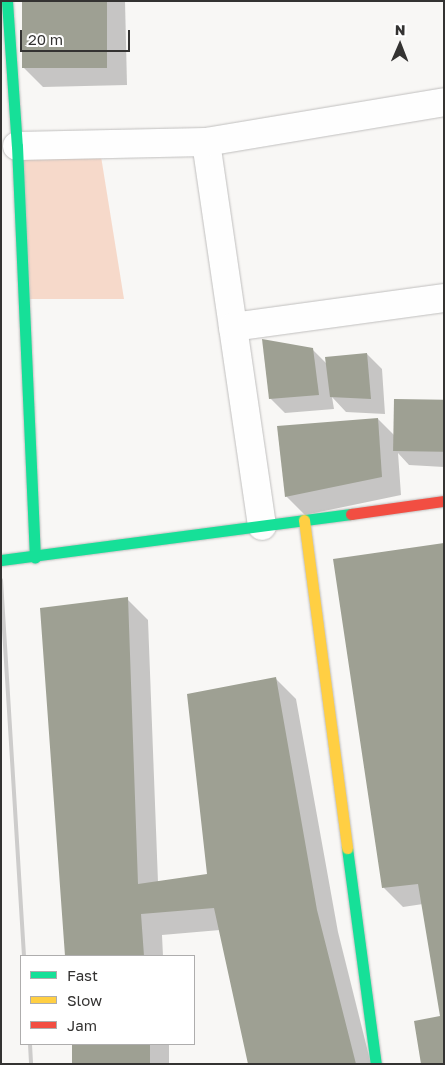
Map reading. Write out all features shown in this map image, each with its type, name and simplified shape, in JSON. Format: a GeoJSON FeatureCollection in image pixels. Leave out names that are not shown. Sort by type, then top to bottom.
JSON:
{"type":"FeatureCollection","features":[{"type":"Feature","properties":{"kind":"street"},"geometry":{"type":"LineString","coordinates":[[7,1],[17,146],[35,558]]}},
{"type":"Feature","properties":{"kind":"street"},"geometry":{"type":"LineString","coordinates":[[17,146],[206,142],[444,102]]}},
{"type":"Feature","properties":{"kind":"street"},"geometry":{"type":"LineString","coordinates":[[206,142],[262,526]]}},
{"type":"Feature","properties":{"kind":"street"},"geometry":{"type":"LineString","coordinates":[[232,327],[444,298]]}},
{"type":"Feature","properties":{"kind":"street"},"geometry":{"type":"LineString","coordinates":[[1,560],[35,558],[444,501]]}},
{"type":"Feature","properties":{"kind":"street"},"geometry":{"type":"LineString","coordinates":[[304,520],[376,1064]]}},
{"type":"Feature","properties":{"kind":"shaded area"},"geometry":{"type":"Polygon","coordinates":[[[99,144],[124,299],[23,299],[17,146],[99,144]]]}},
{"type":"Feature","properties":{"kind":"building"},"geometry":{"type":"Polygon","coordinates":[[[22,1],[107,1],[107,68],[22,68],[22,1]]]}},
{"type":"Feature","properties":{"kind":"building"},"geometry":{"type":"Polygon","coordinates":[[[262,339],[313,348],[319,395],[269,399],[262,339]]]}},
{"type":"Feature","properties":{"kind":"building"},"geometry":{"type":"Polygon","coordinates":[[[367,353],[371,399],[330,397],[325,357],[367,353]]]}},
{"type":"Feature","properties":{"kind":"building"},"geometry":{"type":"Polygon","coordinates":[[[394,399],[444,400],[443,452],[393,451],[394,399]]]}},
{"type":"Feature","properties":{"kind":"building"},"geometry":{"type":"Polygon","coordinates":[[[378,418],[382,477],[285,497],[277,426],[378,418]]]}},
{"type":"Feature","properties":{"kind":"building"},"geometry":{"type":"Polygon","coordinates":[[[444,543],[444,1064],[421,1064],[414,1021],[440,1016],[418,884],[382,888],[333,559],[444,543]]]}},
{"type":"Feature","properties":{"kind":"building"},"geometry":{"type":"Polygon","coordinates":[[[128,597],[138,884],[207,874],[187,694],[276,677],[317,910],[356,1064],[248,1064],[214,908],[141,914],[144,955],[65,955],[40,608],[128,597]]]}},
{"type":"Feature","properties":{"kind":"building"},"geometry":{"type":"Polygon","coordinates":[[[72,1045],[150,1045],[150,1064],[72,1064],[72,1045]]]}},
{"type":"Feature","properties":{"kind":"railway"},"geometry":{"type":"LineString","coordinates":[[1,580],[24,955]]}},
{"type":"Feature","properties":{"kind":"railway"},"geometry":{"type":"LineString","coordinates":[[30,1045],[31,1064]]}},
{"type":"Feature","properties":{"kind":"traffic: fast"},"geometry":{"type":"LineString","coordinates":[[7,1],[17,146],[35,558]]}},
{"type":"Feature","properties":{"kind":"traffic: fast"},"geometry":{"type":"LineString","coordinates":[[1,560],[351,514]]}},
{"type":"Feature","properties":{"kind":"traffic: fast"},"geometry":{"type":"LineString","coordinates":[[347,848],[376,1064]]}},
{"type":"Feature","properties":{"kind":"traffic: slow"},"geometry":{"type":"LineString","coordinates":[[304,520],[347,848]]}},
{"type":"Feature","properties":{"kind":"traffic: jam"},"geometry":{"type":"LineString","coordinates":[[351,514],[444,501]]}}]}
